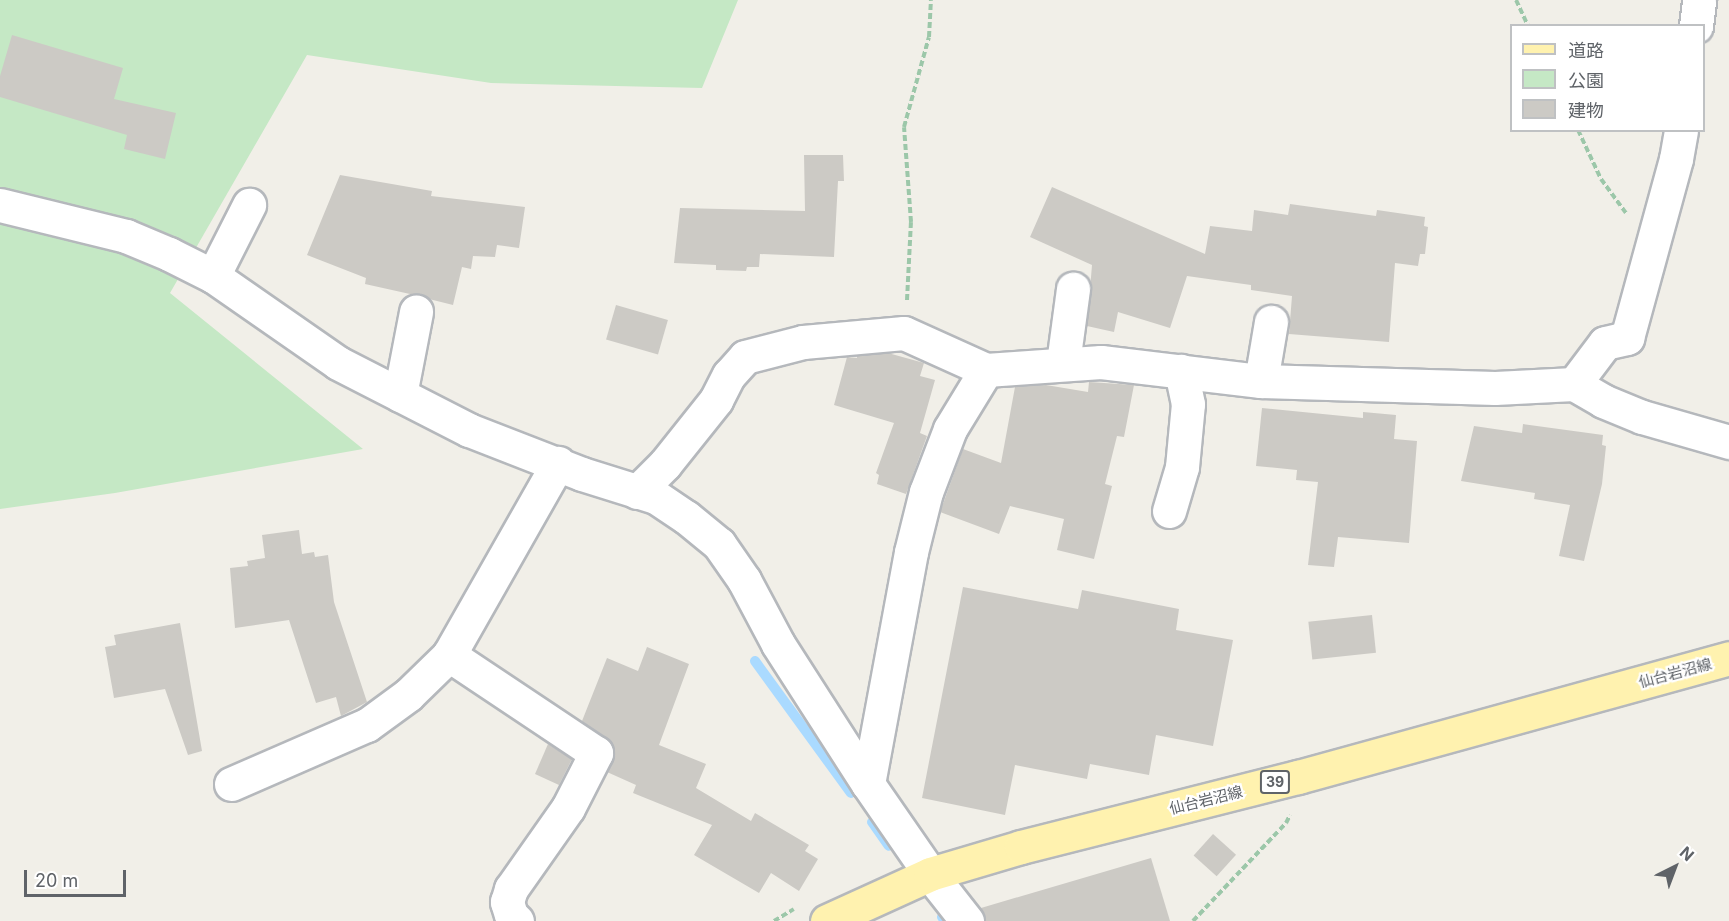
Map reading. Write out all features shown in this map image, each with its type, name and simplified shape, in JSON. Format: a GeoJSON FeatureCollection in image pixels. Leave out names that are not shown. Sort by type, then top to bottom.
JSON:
{"type":"FeatureCollection","features":[{"type":"Feature","properties":{"kind":"main road","name":"仙台岩沼線"},"geometry":{"type":"LineString","coordinates":[[827,921],[930,874],[1021,847],[1298,777],[1729,658]]}},
{"type":"Feature","properties":{"kind":"street"},"geometry":{"type":"LineString","coordinates":[[1696,24],[1699,0]]}},
{"type":"Feature","properties":{"kind":"street"},"geometry":{"type":"LineString","coordinates":[[1574,384],[1605,343],[1627,338],[1676,159],[1681,132]]}},
{"type":"Feature","properties":{"kind":"street"},"geometry":{"type":"LineString","coordinates":[[0,205],[126,236],[213,276],[338,363],[469,430],[582,474],[656,498],[676,510],[719,544],[744,580],[778,644],[868,784],[930,874],[967,921]]}},
{"type":"Feature","properties":{"kind":"street"},"geometry":{"type":"LineString","coordinates":[[213,276],[249,205]]}},
{"type":"Feature","properties":{"kind":"street"},"geometry":{"type":"LineString","coordinates":[[1062,363],[1072,289]]}},
{"type":"Feature","properties":{"kind":"street"},"geometry":{"type":"LineString","coordinates":[[400,395],[416,312]]}},
{"type":"Feature","properties":{"kind":"street"},"geometry":{"type":"LineString","coordinates":[[1261,381],[1271,322]]}},
{"type":"Feature","properties":{"kind":"street"},"geometry":{"type":"LineString","coordinates":[[637,492],[665,464],[716,400],[734,367],[745,357],[803,342],[904,333],[986,370],[1101,362],[1261,381],[1495,388],[1574,384],[1603,402],[1642,417],[1729,442]]}},
{"type":"Feature","properties":{"kind":"street"},"geometry":{"type":"LineString","coordinates":[[868,784],[911,552],[926,492],[951,429],[986,370]]}},
{"type":"Feature","properties":{"kind":"street"},"geometry":{"type":"LineString","coordinates":[[1169,511],[1182,467],[1188,404],[1181,371]]}},
{"type":"Feature","properties":{"kind":"street"},"geometry":{"type":"LineString","coordinates":[[231,784],[367,725],[408,695],[449,655],[558,463]]}},
{"type":"Feature","properties":{"kind":"street"},"geometry":{"type":"LineString","coordinates":[[449,655],[596,753],[568,808],[511,889],[507,902],[511,915],[517,921]]}},
{"type":"Feature","properties":{"kind":"path"},"geometry":{"type":"LineString","coordinates":[[904,333],[912,254],[904,127],[929,37],[931,0]]}},
{"type":"Feature","properties":{"kind":"path"},"geometry":{"type":"LineString","coordinates":[[1516,0],[1527,24]]}},
{"type":"Feature","properties":{"kind":"path"},"geometry":{"type":"LineString","coordinates":[[1579,132],[1601,179],[1651,248]]}},
{"type":"Feature","properties":{"kind":"path"},"geometry":{"type":"LineString","coordinates":[[1193,921],[1286,823],[1294,806],[1298,777]]}},
{"type":"Feature","properties":{"kind":"green space"},"geometry":{"type":"Polygon","coordinates":[[[0,0],[738,0],[702,88],[491,83],[307,55],[170,293],[363,449],[115,493],[0,509],[0,0]]]}},
{"type":"Feature","properties":{"kind":"building"},"geometry":{"type":"Polygon","coordinates":[[[12,35],[123,68],[114,99],[176,113],[165,159],[124,149],[127,135],[0,97],[0,76],[12,35]]]}},
{"type":"Feature","properties":{"kind":"building"},"geometry":{"type":"Polygon","coordinates":[[[804,155],[843,155],[844,181],[838,181],[834,257],[760,254],[759,267],[747,267],[746,271],[716,270],[716,265],[674,263],[680,208],[805,211],[804,155]]]}},
{"type":"Feature","properties":{"kind":"building"},"geometry":{"type":"Polygon","coordinates":[[[340,175],[432,191],[431,196],[525,207],[519,248],[497,245],[495,257],[473,256],[471,269],[462,267],[453,305],[429,299],[420,294],[365,284],[366,278],[307,255],[340,175]]]}},
{"type":"Feature","properties":{"kind":"building"},"geometry":{"type":"Polygon","coordinates":[[[1052,187],[1205,254],[1210,226],[1252,231],[1254,210],[1288,215],[1290,204],[1376,216],[1377,210],[1425,217],[1424,226],[1428,227],[1425,254],[1420,254],[1418,266],[1395,263],[1389,342],[1289,334],[1292,296],[1251,290],[1251,285],[1187,276],[1170,328],[1118,312],[1114,332],[1087,326],[1092,265],[1030,237],[1052,187]]]}},
{"type":"Feature","properties":{"kind":"building"},"geometry":{"type":"Polygon","coordinates":[[[616,305],[668,320],[658,354],[606,340],[616,305]]]}},
{"type":"Feature","properties":{"kind":"building"},"geometry":{"type":"Polygon","coordinates":[[[888,353],[924,363],[920,376],[935,380],[920,433],[927,436],[906,494],[877,484],[879,475],[876,473],[894,423],[834,405],[847,357],[857,358],[857,356],[888,353]]]}},
{"type":"Feature","properties":{"kind":"building"},"geometry":{"type":"Polygon","coordinates":[[[1089,382],[1134,385],[1124,437],[1117,436],[1105,484],[1112,486],[1094,559],[1057,550],[1064,519],[1010,506],[999,534],[940,512],[963,449],[1001,463],[1015,387],[1046,385],[1088,392],[1089,382]]]}},
{"type":"Feature","properties":{"kind":"building"},"geometry":{"type":"Polygon","coordinates":[[[1262,408],[1363,418],[1363,412],[1396,415],[1394,439],[1417,441],[1409,543],[1338,537],[1334,567],[1308,565],[1318,482],[1296,480],[1297,470],[1256,466],[1262,408]]]}},
{"type":"Feature","properties":{"kind":"building"},"geometry":{"type":"Polygon","coordinates":[[[1523,424],[1603,435],[1602,445],[1606,446],[1602,484],[1584,561],[1559,556],[1570,505],[1534,499],[1535,493],[1461,481],[1474,426],[1522,433],[1523,424]]]}},
{"type":"Feature","properties":{"kind":"building"},"geometry":{"type":"Polygon","coordinates":[[[299,530],[302,554],[314,552],[315,557],[328,555],[334,602],[367,702],[341,716],[336,697],[316,703],[289,620],[235,628],[230,568],[248,566],[247,561],[265,558],[262,535],[299,530]]]}},
{"type":"Feature","properties":{"kind":"building"},"geometry":{"type":"Polygon","coordinates":[[[963,587],[1078,609],[1082,590],[1179,609],[1176,630],[1233,640],[1213,746],[1156,735],[1149,775],[1090,764],[1087,779],[1015,765],[1005,815],[922,798],[963,587]]]}},
{"type":"Feature","properties":{"kind":"building"},"geometry":{"type":"Polygon","coordinates":[[[1372,615],[1376,653],[1312,659],[1308,622],[1372,615]]]}},
{"type":"Feature","properties":{"kind":"building"},"geometry":{"type":"Polygon","coordinates":[[[180,623],[202,751],[188,755],[165,689],[114,698],[105,647],[116,645],[114,635],[180,623]]]}},
{"type":"Feature","properties":{"kind":"building"},"geometry":{"type":"Polygon","coordinates":[[[647,647],[689,664],[659,745],[706,764],[696,788],[751,821],[755,813],[809,845],[805,851],[818,859],[799,891],[771,873],[759,893],[694,855],[712,825],[633,793],[636,785],[607,772],[615,753],[613,745],[582,721],[607,658],[638,671],[647,647]]]}},
{"type":"Feature","properties":{"kind":"building"},"geometry":{"type":"Polygon","coordinates":[[[548,744],[572,759],[559,785],[535,774],[548,744]]]}},
{"type":"Feature","properties":{"kind":"building"},"geometry":{"type":"Polygon","coordinates":[[[1213,834],[1236,855],[1217,876],[1194,856],[1213,834]]]}},
{"type":"Feature","properties":{"kind":"building"},"geometry":{"type":"Polygon","coordinates":[[[1151,858],[1170,921],[985,921],[981,908],[1151,858]]]}},
{"type":"Feature","properties":{"kind":"waterway"},"geometry":{"type":"LineString","coordinates":[[755,661],[851,793]]}},
{"type":"Feature","properties":{"kind":"waterway"},"geometry":{"type":"LineString","coordinates":[[872,822],[889,846]]}},
{"type":"Feature","properties":{"kind":"waterway"},"geometry":{"type":"LineString","coordinates":[[942,917],[945,921]]}}]}
